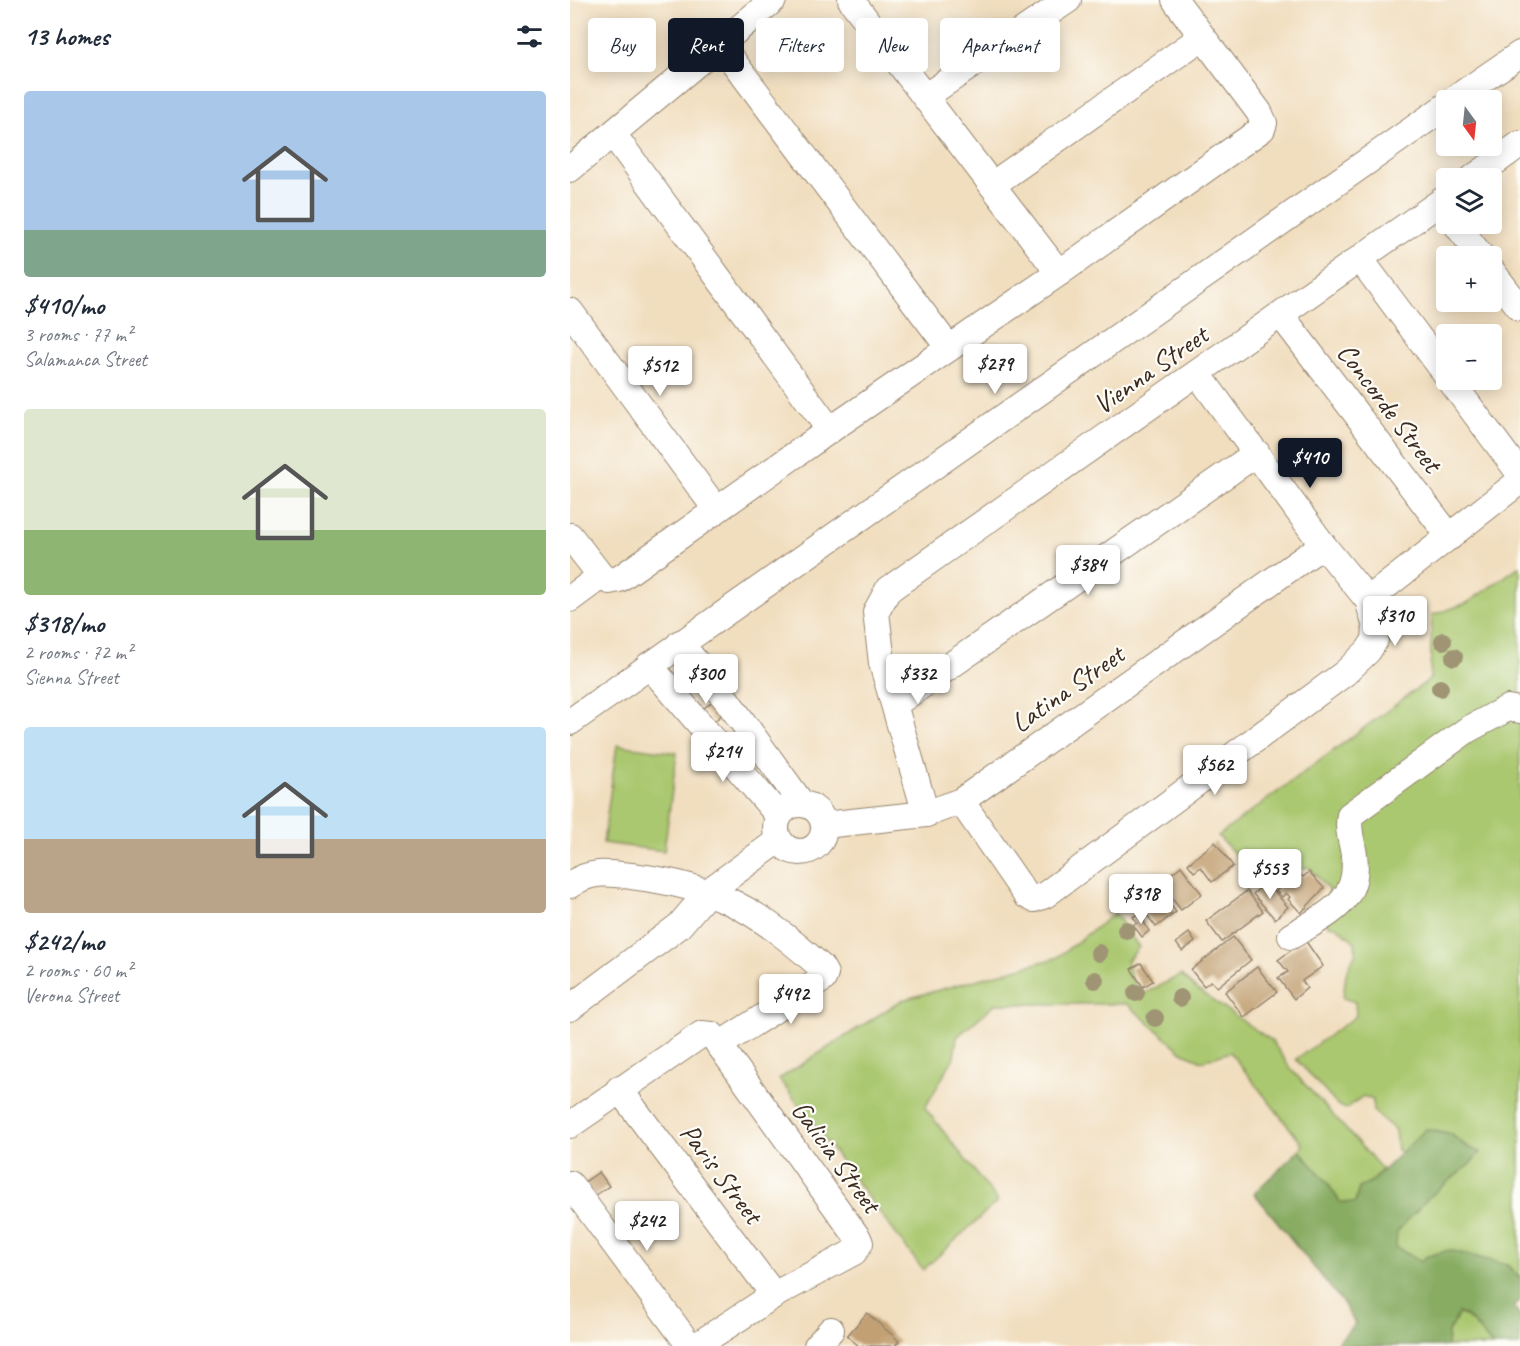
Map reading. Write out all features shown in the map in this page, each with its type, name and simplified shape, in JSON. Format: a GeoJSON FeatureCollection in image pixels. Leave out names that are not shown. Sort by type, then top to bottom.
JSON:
{"type":"FeatureCollection","features":[{"type":"Feature","properties":{"kind":"street"},"geometry":{"type":"LineString","coordinates":[[744,24],[772,0]]}},
{"type":"Feature","properties":{"kind":"street"},"geometry":{"type":"LineString","coordinates":[[926,96],[1068,0]]}},
{"type":"Feature","properties":{"kind":"street"},"geometry":{"type":"LineString","coordinates":[[570,536],[601,576],[609,580],[619,579],[1262,129],[1264,123],[1259,112],[1175,0]]}},
{"type":"Feature","properties":{"kind":"street"},"geometry":{"type":"LineString","coordinates":[[859,3],[1059,273]]}},
{"type":"Feature","properties":{"kind":"street"},"geometry":{"type":"LineString","coordinates":[[992,185],[1202,37]]}},
{"type":"Feature","properties":{"kind":"street"},"geometry":{"type":"LineString","coordinates":[[1468,90],[1520,54]]}},
{"type":"Feature","properties":{"kind":"street"},"geometry":{"type":"LineString","coordinates":[[570,170],[687,72]]}},
{"type":"Feature","properties":{"kind":"street"},"geometry":{"type":"LineString","coordinates":[[741,72],[949,348]]}},
{"type":"Feature","properties":{"kind":"street"},"geometry":{"type":"LineString","coordinates":[[570,722],[1436,113]]}},
{"type":"Feature","properties":{"kind":"street"},"geometry":{"type":"LineString","coordinates":[[613,134],[830,430]]}},
{"type":"Feature","properties":{"kind":"street"},"geometry":{"type":"LineString","coordinates":[[1487,168],[1520,144]]}},
{"type":"Feature","properties":{"kind":"street","name":"Vienna Street"},"geometry":{"type":"LineString","coordinates":[[895,704],[882,663],[876,612],[888,590],[1436,209]]}},
{"type":"Feature","properties":{"kind":"street"},"geometry":{"type":"LineString","coordinates":[[1464,234],[1473,246]]}},
{"type":"Feature","properties":{"kind":"street"},"geometry":{"type":"LineString","coordinates":[[1362,260],[1436,360]]}},
{"type":"Feature","properties":{"kind":"street"},"geometry":{"type":"LineString","coordinates":[[1502,284],[1520,308]]}},
{"type":"Feature","properties":{"kind":"street"},"geometry":{"type":"LineString","coordinates":[[570,311],[716,509]]}},
{"type":"Feature","properties":{"kind":"street","name":"Concorde Street"},"geometry":{"type":"LineString","coordinates":[[1281,315],[1450,537]]}},
{"type":"Feature","properties":{"kind":"street"},"geometry":{"type":"LineString","coordinates":[[961,801],[1026,895],[1034,899],[1045,895],[1345,673],[1368,651],[1375,640],[1376,627],[1368,600],[1323,545],[1198,374]]}},
{"type":"Feature","properties":{"kind":"street"},"geometry":{"type":"LineString","coordinates":[[1457,390],[1520,474]]}},
{"type":"Feature","properties":{"kind":"street"},"geometry":{"type":"LineString","coordinates":[[926,814],[895,704],[1257,453]]}},
{"type":"Feature","properties":{"kind":"street"},"geometry":{"type":"LineString","coordinates":[[1368,600],[1520,481]]}},
{"type":"Feature","properties":{"kind":"street","name":"Latina Street"},"geometry":{"type":"LineString","coordinates":[[824,825],[926,814],[961,801],[1323,545]]}},
{"type":"Feature","properties":{"kind":"street"},"geometry":{"type":"LineString","coordinates":[[570,599],[601,576]]}},
{"type":"Feature","properties":{"kind":"street"},"geometry":{"type":"LineString","coordinates":[[680,643],[802,804]]}},
{"type":"Feature","properties":{"kind":"street"},"geometry":{"type":"LineString","coordinates":[[570,1008],[679,926],[709,891],[779,828],[794,804],[802,804],[816,810],[824,825],[820,840],[808,850],[792,850],[779,828],[716,742],[649,665]]}},
{"type":"Feature","properties":{"kind":"street"},"geometry":{"type":"LineString","coordinates":[[679,699],[707,676]]}},
{"type":"Feature","properties":{"kind":"street"},"geometry":{"type":"LineString","coordinates":[[1291,936],[1339,906],[1348,897],[1353,882],[1355,857],[1348,826],[1350,814],[1467,730],[1508,708],[1520,710]]}},
{"type":"Feature","properties":{"kind":"street"},"geometry":{"type":"LineString","coordinates":[[716,742],[741,721]]}},
{"type":"Feature","properties":{"kind":"street"},"geometry":{"type":"LineString","coordinates":[[570,885],[585,876],[602,873],[661,879],[709,891],[781,930],[821,967],[825,974],[823,979],[715,1040],[702,1034],[619,1089],[570,1125]]}},
{"type":"Feature","properties":{"kind":"street","name":"Galicia Street"},"geometry":{"type":"LineString","coordinates":[[696,1346],[774,1295],[854,1252],[860,1243],[715,1040]]}},
{"type":"Feature","properties":{"kind":"street","name":"Paris Street"},"geometry":{"type":"LineString","coordinates":[[619,1089],[774,1295]]}},
{"type":"Feature","properties":{"kind":"street"},"geometry":{"type":"LineString","coordinates":[[570,1184],[690,1346]]}},
{"type":"Feature","properties":{"kind":"green space"},"geometry":{"type":"Polygon","coordinates":[[[1520,566],[1520,1278],[1507,1265],[1449,1250],[1421,1262],[1396,1247],[1396,1232],[1428,1198],[1470,1164],[1467,1147],[1452,1135],[1426,1129],[1402,1153],[1397,1150],[1395,1130],[1373,1111],[1373,1100],[1363,1096],[1346,1109],[1337,1105],[1296,1059],[1356,1016],[1355,1002],[1343,998],[1346,974],[1356,952],[1355,942],[1336,926],[1328,925],[1321,903],[1328,896],[1329,890],[1309,867],[1301,869],[1289,857],[1270,875],[1256,864],[1250,870],[1218,836],[1430,679],[1432,615],[1467,603],[1520,566]]]}},
{"type":"Feature","properties":{"kind":"green space"},"geometry":{"type":"Polygon","coordinates":[[[617,745],[677,753],[664,851],[603,843],[617,745]]]}},
{"type":"Feature","properties":{"kind":"green space"},"geometry":{"type":"Polygon","coordinates":[[[1115,913],[1139,947],[1127,961],[1131,979],[1143,994],[1181,975],[1196,989],[1272,1041],[1290,1068],[1382,1169],[1372,1181],[1359,1188],[1355,1203],[1340,1203],[1327,1182],[1299,1150],[1303,1145],[1230,1052],[1202,1061],[1182,1052],[1127,1004],[995,1004],[957,1037],[954,1057],[925,1108],[998,1201],[923,1270],[779,1079],[902,1000],[1056,958],[1115,913]]]}},
{"type":"Feature","properties":{"kind":"green space"},"geometry":{"type":"Polygon","coordinates":[[[1426,1129],[1452,1135],[1467,1147],[1480,1152],[1470,1164],[1428,1198],[1397,1232],[1396,1247],[1421,1262],[1425,1257],[1449,1250],[1507,1265],[1520,1278],[1520,1301],[1514,1306],[1520,1318],[1520,1346],[1493,1346],[1473,1323],[1459,1313],[1448,1332],[1447,1346],[1334,1346],[1355,1324],[1343,1303],[1254,1193],[1299,1150],[1327,1182],[1340,1202],[1355,1203],[1359,1188],[1372,1181],[1426,1129]]]}},
{"type":"Feature","properties":{"kind":"green space"},"geometry":{"type":"Polygon","coordinates":[[[1458,1313],[1473,1323],[1493,1346],[1447,1346],[1448,1332],[1458,1313]]]}},
{"type":"Feature","properties":{"kind":"building"},"geometry":{"type":"Polygon","coordinates":[[[713,701],[723,713],[714,722],[703,709],[713,701]]]}},
{"type":"Feature","properties":{"kind":"building"},"geometry":{"type":"Polygon","coordinates":[[[1215,842],[1233,866],[1212,882],[1201,867],[1194,872],[1188,864],[1215,842]]]}},
{"type":"Feature","properties":{"kind":"building"},"geometry":{"type":"Polygon","coordinates":[[[1181,866],[1202,894],[1181,910],[1160,883],[1181,866]]]}},
{"type":"Feature","properties":{"kind":"building"},"geometry":{"type":"Polygon","coordinates":[[[1292,866],[1303,877],[1309,872],[1324,888],[1301,913],[1288,899],[1290,897],[1286,893],[1282,897],[1276,891],[1281,887],[1276,881],[1292,866]]]}},
{"type":"Feature","properties":{"kind":"building"},"geometry":{"type":"Polygon","coordinates":[[[1266,882],[1288,907],[1275,919],[1253,894],[1266,882]]]}},
{"type":"Feature","properties":{"kind":"building"},"geometry":{"type":"Polygon","coordinates":[[[1154,884],[1176,912],[1156,927],[1135,899],[1154,884]]]}},
{"type":"Feature","properties":{"kind":"building"},"geometry":{"type":"Polygon","coordinates":[[[1247,891],[1263,911],[1222,942],[1206,921],[1247,891]]]}},
{"type":"Feature","properties":{"kind":"building"},"geometry":{"type":"Polygon","coordinates":[[[1139,913],[1149,931],[1142,937],[1133,925],[1137,923],[1133,917],[1139,913]]]}},
{"type":"Feature","properties":{"kind":"building"},"geometry":{"type":"Polygon","coordinates":[[[1189,933],[1195,942],[1182,951],[1176,943],[1189,933]]]}},
{"type":"Feature","properties":{"kind":"building"},"geometry":{"type":"Polygon","coordinates":[[[1233,937],[1251,960],[1217,987],[1211,981],[1204,986],[1191,970],[1233,937]]]}},
{"type":"Feature","properties":{"kind":"building"},"geometry":{"type":"Polygon","coordinates":[[[1305,940],[1323,966],[1302,981],[1307,988],[1294,999],[1278,978],[1288,972],[1278,960],[1305,940]]]}},
{"type":"Feature","properties":{"kind":"building"},"geometry":{"type":"Polygon","coordinates":[[[1141,963],[1153,981],[1143,987],[1131,969],[1141,963]]]}},
{"type":"Feature","properties":{"kind":"building"},"geometry":{"type":"Polygon","coordinates":[[[1257,967],[1277,992],[1244,1017],[1225,992],[1257,967]]]}},
{"type":"Feature","properties":{"kind":"building"},"geometry":{"type":"Polygon","coordinates":[[[599,1172],[609,1186],[589,1200],[579,1186],[599,1172]]]}},
{"type":"Feature","properties":{"kind":"building"},"geometry":{"type":"Polygon","coordinates":[[[867,1313],[899,1341],[895,1346],[859,1346],[847,1336],[867,1313]]]}}]}
